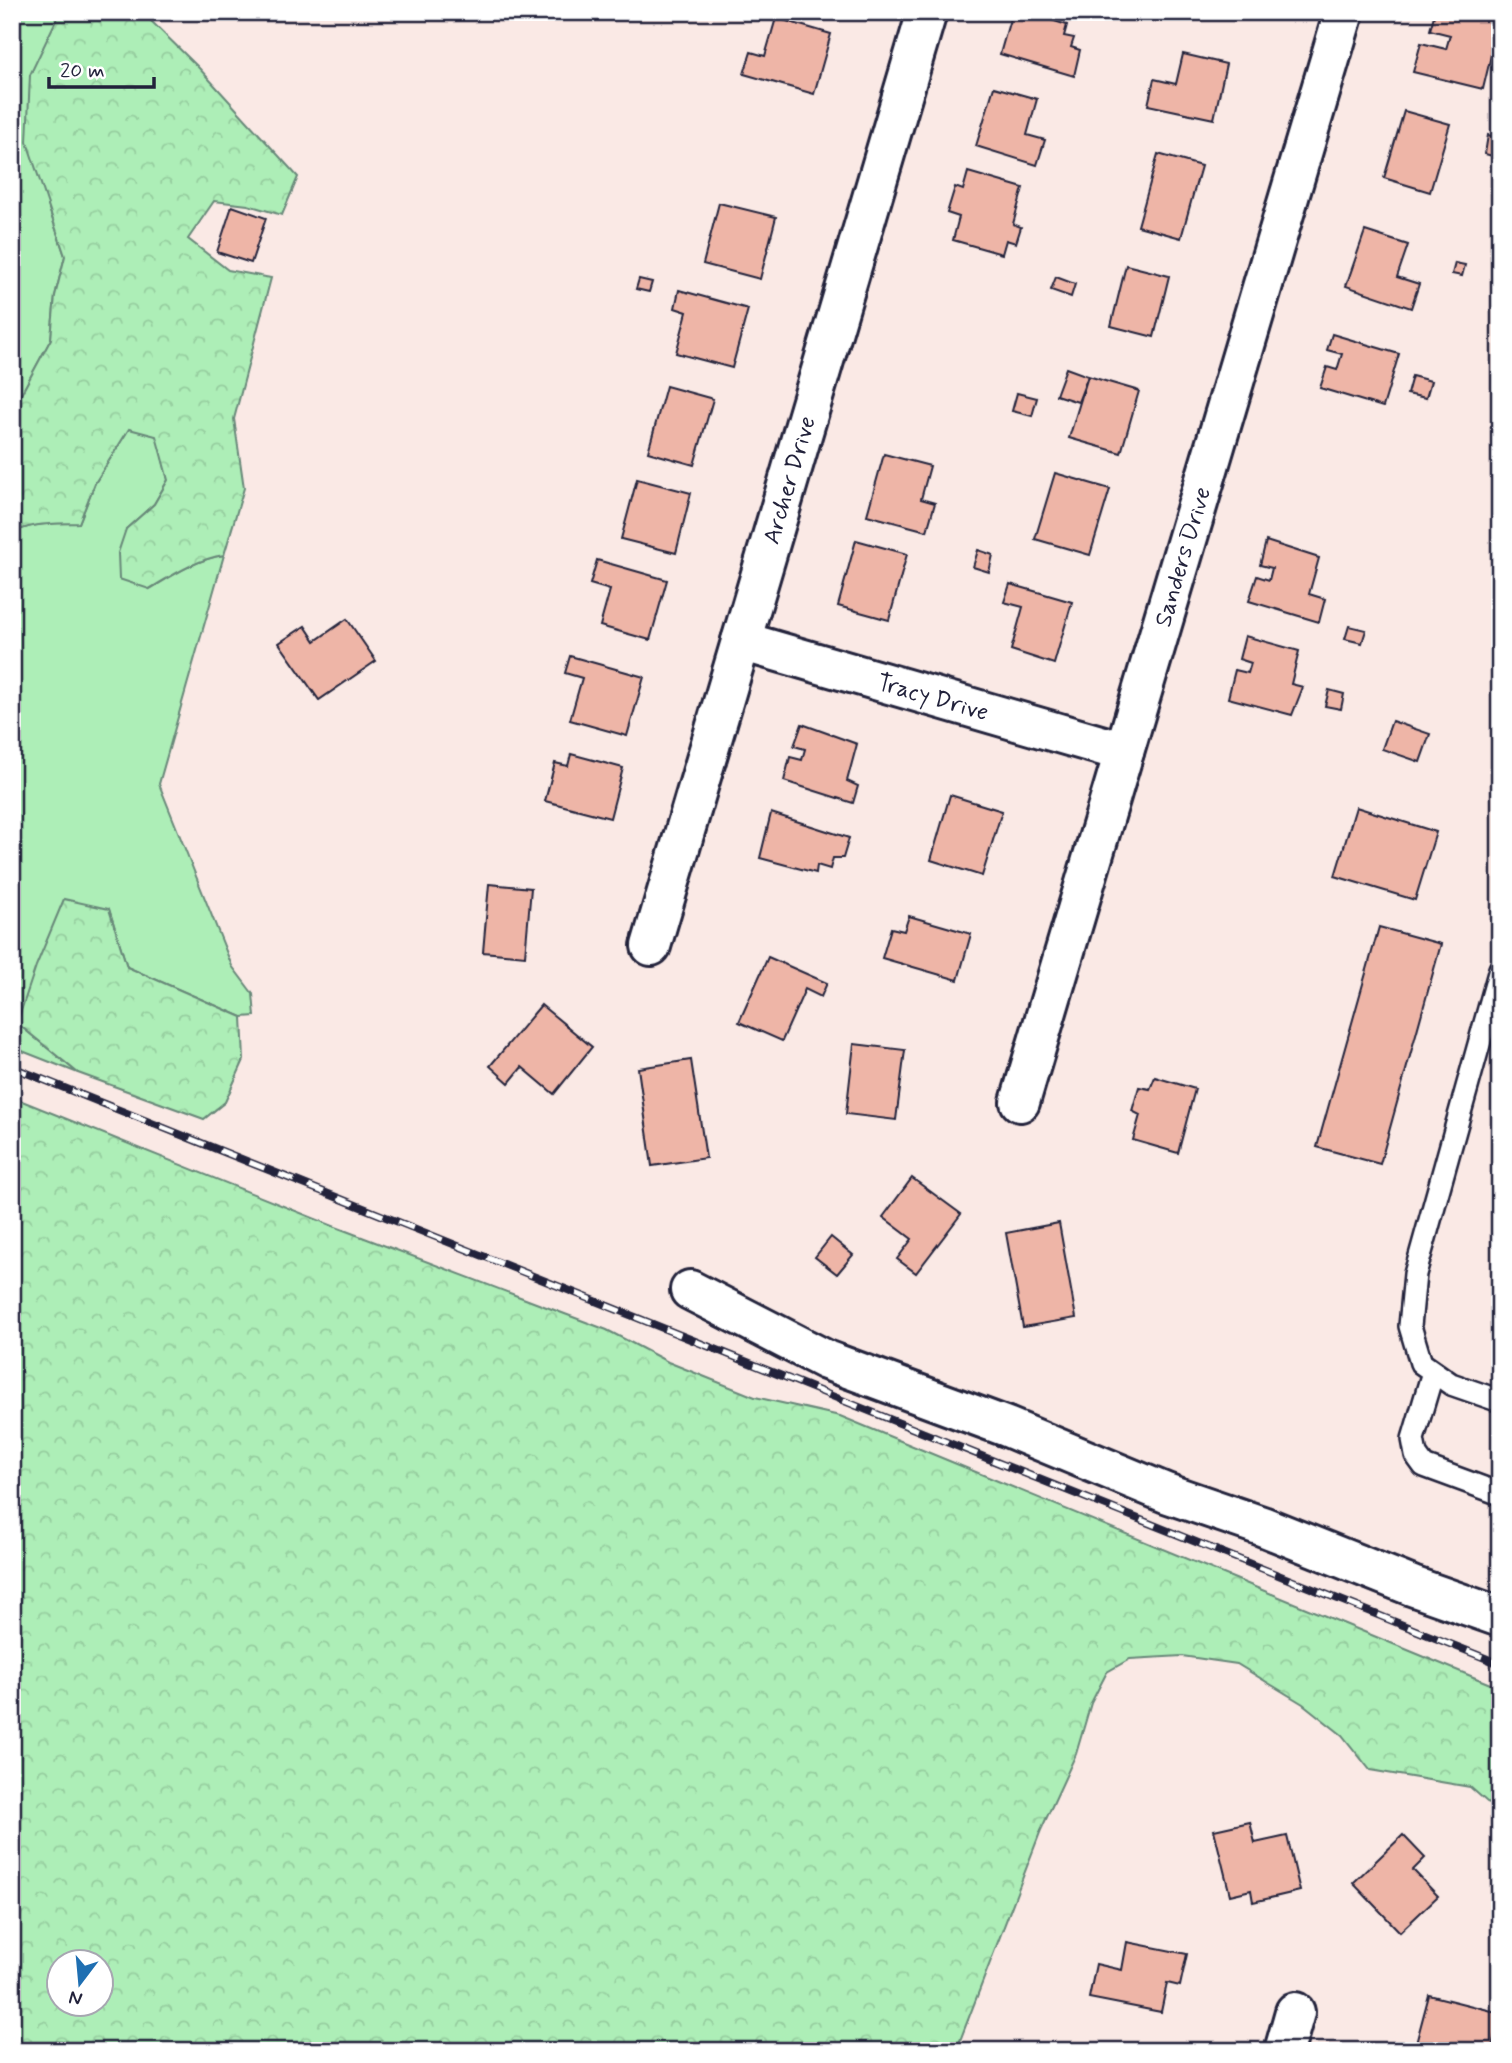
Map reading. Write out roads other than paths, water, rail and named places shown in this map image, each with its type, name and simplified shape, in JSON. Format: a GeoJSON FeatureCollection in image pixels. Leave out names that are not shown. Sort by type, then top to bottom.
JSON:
{"type":"FeatureCollection","features":[{"type":"Feature","properties":{"kind":"street","name":"Archer Drive"},"geometry":{"type":"LineString","coordinates":[[651,946],[927,12]]}},
{"type":"Feature","properties":{"kind":"street","name":"Sanders Drive"},"geometry":{"type":"LineString","coordinates":[[1020,1102],[1344,12]]}},
{"type":"Feature","properties":{"kind":"street","name":"Tracy Drive"},"geometry":{"type":"LineString","coordinates":[[741,641],[1124,752]]}},
{"type":"Feature","properties":{"kind":"street"},"geometry":{"type":"LineString","coordinates":[[690,1290],[826,1360],[1007,1427],[1166,1493],[1262,1526],[1412,1586],[1500,1617]]}},
{"type":"Feature","properties":{"kind":"street"},"geometry":{"type":"LineString","coordinates":[[1284,2051],[1295,2012]]}},
{"type":"Feature","properties":{"kind":"lane"},"geometry":{"type":"LineString","coordinates":[[1500,969],[1415,1274],[1410,1326],[1421,1363],[1451,1384],[1500,1401]]}},
{"type":"Feature","properties":{"kind":"lane"},"geometry":{"type":"LineString","coordinates":[[1433,1372],[1413,1439],[1416,1455],[1424,1466],[1500,1494]]}},
{"type":"Feature","properties":{"kind":"railway"},"geometry":{"type":"LineString","coordinates":[[12,1067],[1500,1664]]}}]}
